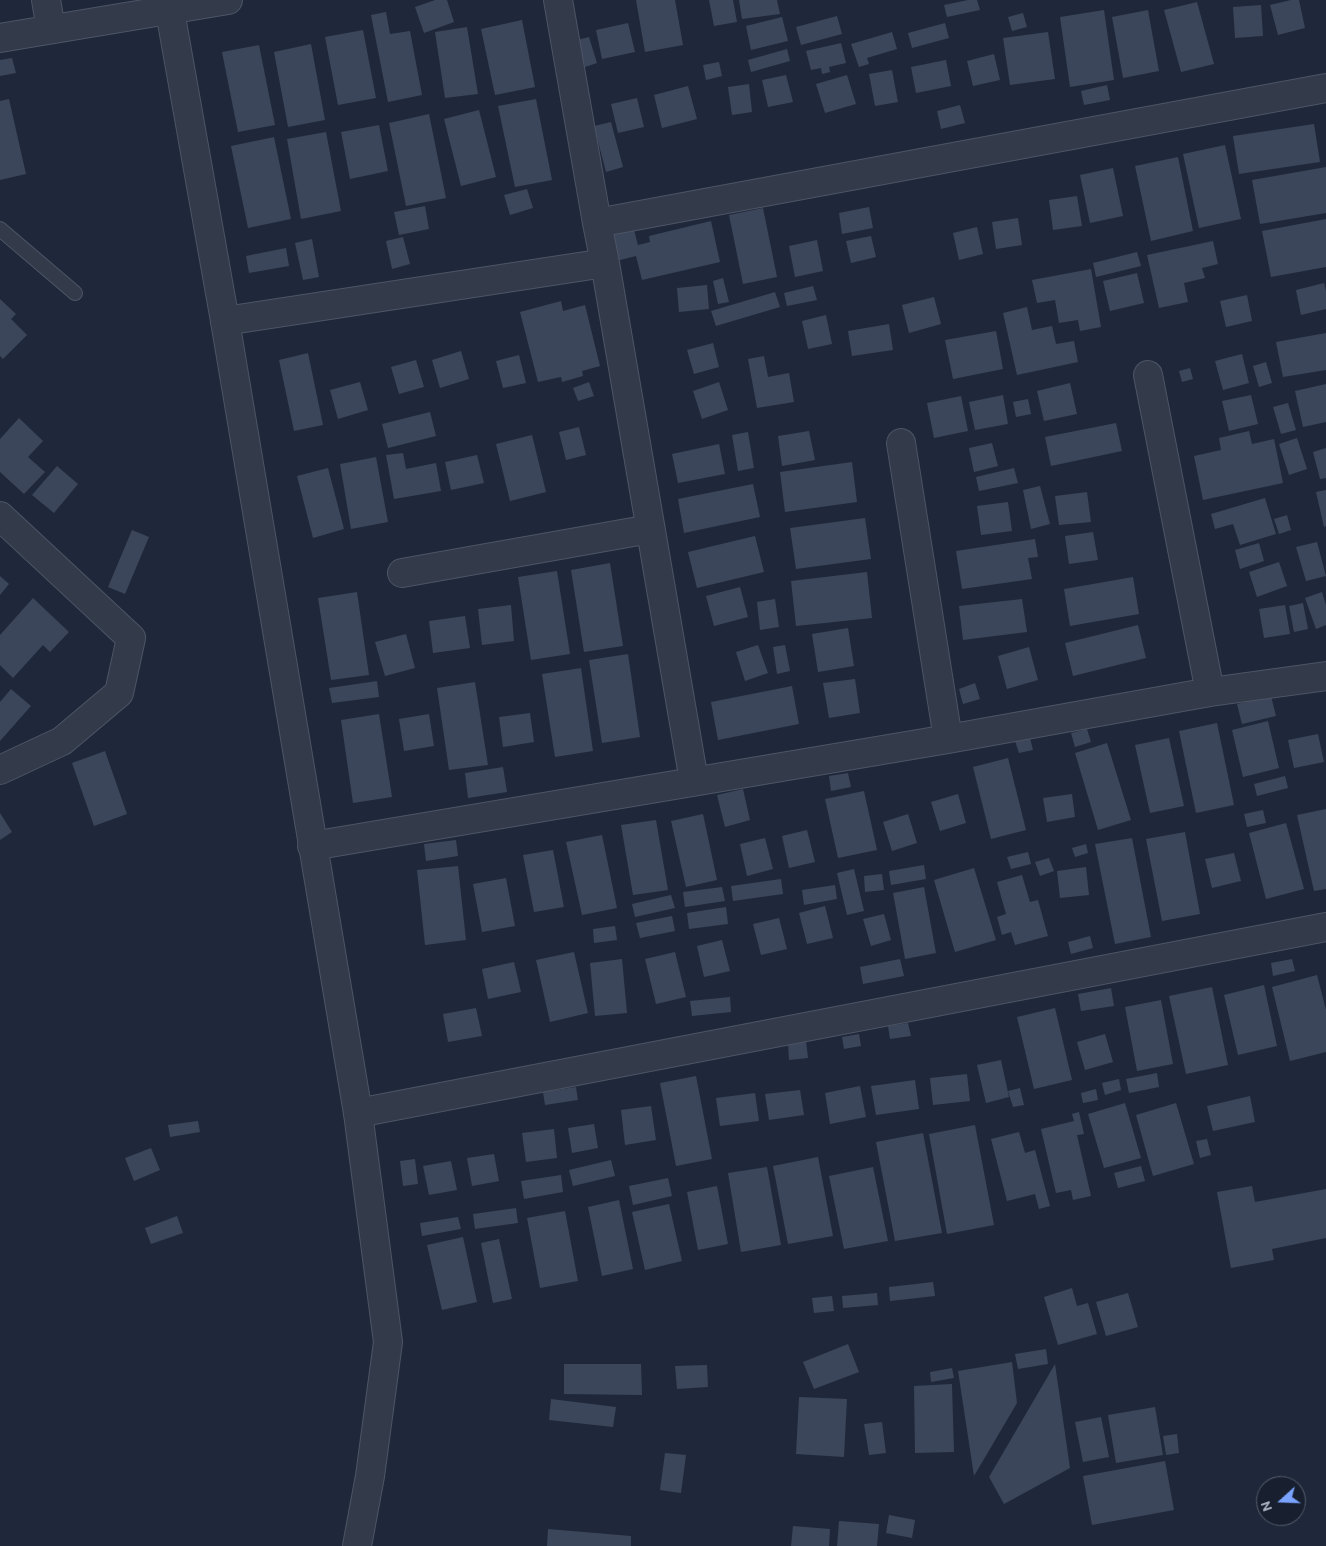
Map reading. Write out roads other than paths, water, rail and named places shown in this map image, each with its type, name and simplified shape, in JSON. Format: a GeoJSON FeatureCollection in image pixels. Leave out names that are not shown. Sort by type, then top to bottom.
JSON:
{"type":"FeatureCollection","features":[{"type":"Feature","properties":{"kind":"street"},"geometry":{"type":"LineString","coordinates":[[46,0],[51,29]]}},
{"type":"Feature","properties":{"kind":"street"},"geometry":{"type":"LineString","coordinates":[[0,38],[169,5],[228,0]]}},
{"type":"Feature","properties":{"kind":"street"},"geometry":{"type":"LineString","coordinates":[[558,0],[597,223],[606,264],[694,781]]}},
{"type":"Feature","properties":{"kind":"street"},"geometry":{"type":"LineString","coordinates":[[169,5],[225,321],[358,1113],[388,1342],[370,1476],[357,1546]]}},
{"type":"Feature","properties":{"kind":"street"},"geometry":{"type":"LineString","coordinates":[[597,223],[1326,88]]}},
{"type":"Feature","properties":{"kind":"street"},"geometry":{"type":"LineString","coordinates":[[225,321],[606,264]]}},
{"type":"Feature","properties":{"kind":"street"},"geometry":{"type":"LineString","coordinates":[[1148,375],[1210,692]]}},
{"type":"Feature","properties":{"kind":"street"},"geometry":{"type":"LineString","coordinates":[[901,443],[948,739]]}},
{"type":"Feature","properties":{"kind":"street"},"geometry":{"type":"LineString","coordinates":[[0,516],[131,638],[119,693],[62,741],[0,770]]}},
{"type":"Feature","properties":{"kind":"street"},"geometry":{"type":"LineString","coordinates":[[402,573],[650,529]]}},
{"type":"Feature","properties":{"kind":"street"},"geometry":{"type":"LineString","coordinates":[[312,846],[948,739],[1210,692],[1326,676]]}},
{"type":"Feature","properties":{"kind":"street"},"geometry":{"type":"LineString","coordinates":[[358,1113],[1326,927]]}},
{"type":"Feature","properties":{"kind":"lane"},"geometry":{"type":"LineString","coordinates":[[0,229],[75,293]]}}]}
